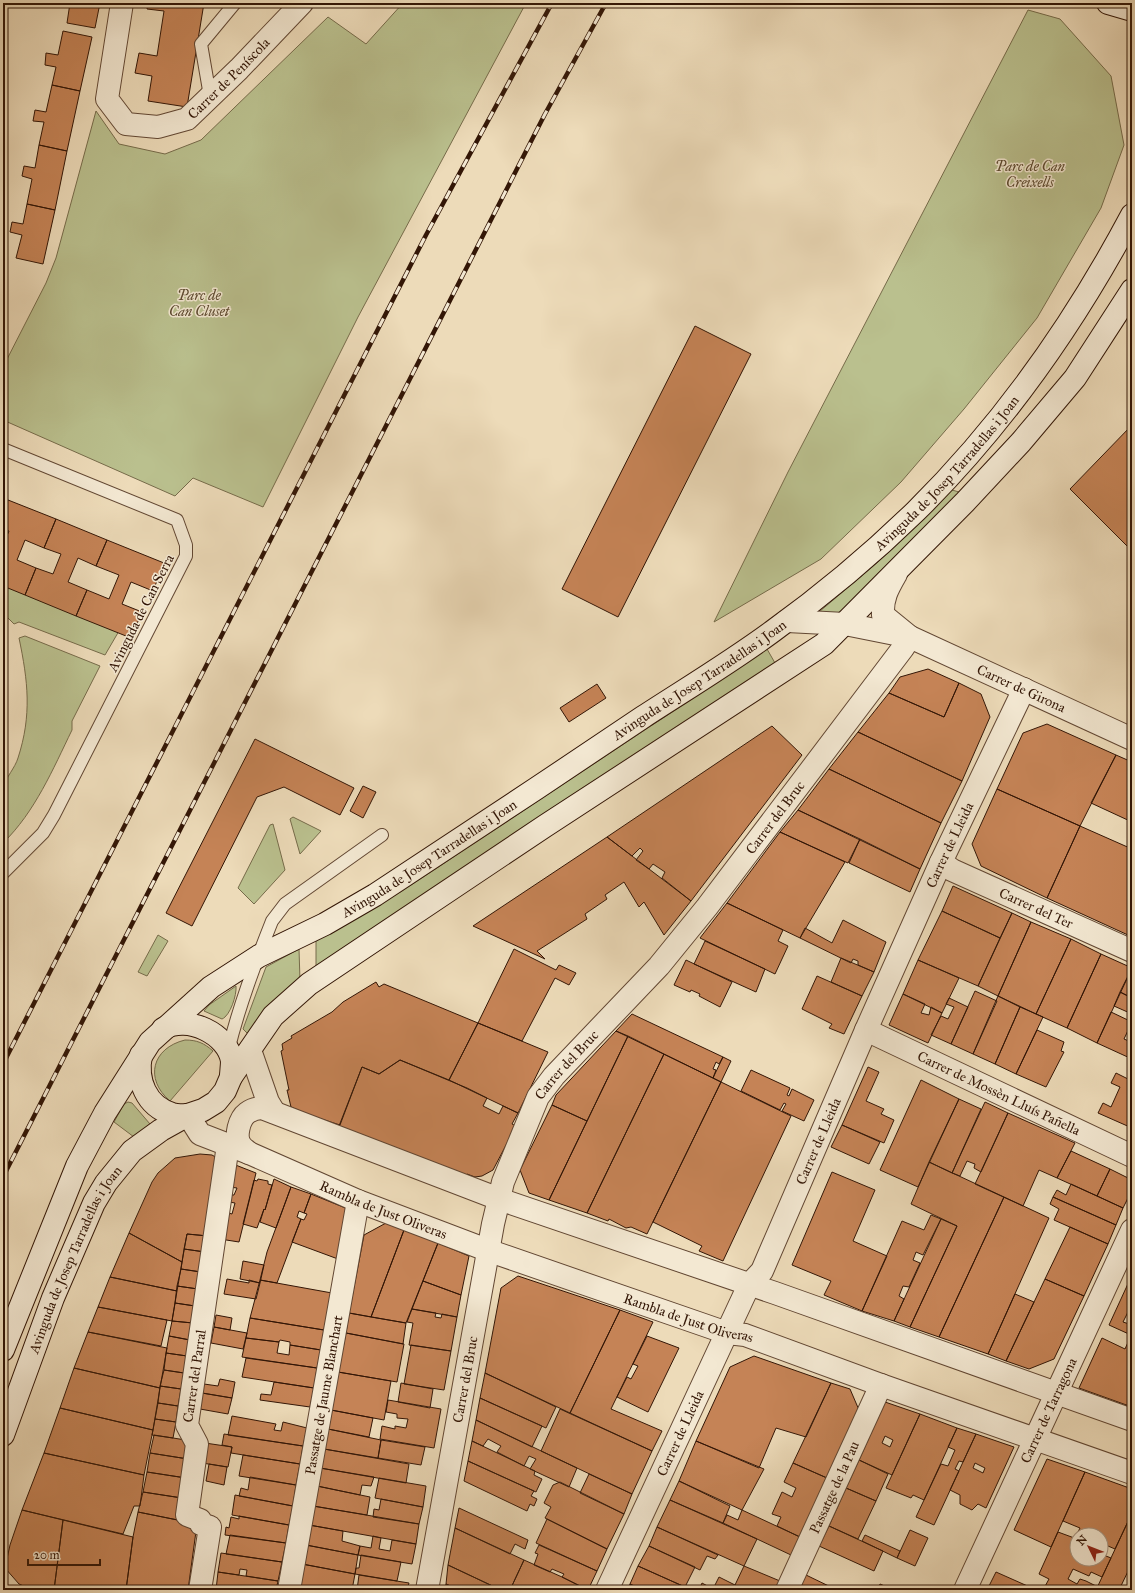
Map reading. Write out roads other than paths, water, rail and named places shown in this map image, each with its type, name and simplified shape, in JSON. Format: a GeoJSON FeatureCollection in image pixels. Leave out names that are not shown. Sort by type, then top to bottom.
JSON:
{"type":"FeatureCollection","features":[{"type":"Feature","properties":{"kind":"street","name":"Carrer de Peníscola"},"geometry":{"type":"LineString","coordinates":[[122,3],[107,99],[126,124],[158,127],[187,119],[302,3]]}},
{"type":"Feature","properties":{"kind":"street"},"geometry":{"type":"LineString","coordinates":[[1108,3],[1132,10]]}},
{"type":"Feature","properties":{"kind":"street","name":"Avinguda de Josep Tarradellas i Joan"},"geometry":{"type":"LineString","coordinates":[[3,1350],[77,1166],[105,1113],[141,1055],[162,1030],[211,987],[258,956],[325,924],[376,895],[787,621],[835,583],[916,510],[957,468],[1000,419],[1043,363],[1118,242],[1132,215]]}},
{"type":"Feature","properties":{"kind":"street","name":"Avinguda de Josep Tarradellas i Joan"},"geometry":{"type":"LineString","coordinates":[[3,1435],[53,1298],[94,1203],[106,1183],[132,1151],[161,1130],[188,1115],[203,1110],[216,1102],[225,1091],[231,1077],[273,1016],[309,984],[545,826],[824,644],[896,574],[1021,442],[1075,378],[1132,290]]}},
{"type":"Feature","properties":{"kind":"street","name":"Carrer de Girona"},"geometry":{"type":"LineString","coordinates":[[896,574],[886,591],[882,604],[883,615],[910,637]]}},
{"type":"Feature","properties":{"kind":"street","name":"Carrer de Girona"},"geometry":{"type":"LineString","coordinates":[[787,621],[845,624],[910,637],[1132,739]]}},
{"type":"Feature","properties":{"kind":"street","name":"Carrer del Bruc"},"geometry":{"type":"LineString","coordinates":[[427,1590],[487,1250],[503,1182],[538,1097],[550,1081],[659,966],[707,907],[910,637]]}},
{"type":"Feature","properties":{"kind":"street","name":"Carrer de Lleida"},"geometry":{"type":"LineString","coordinates":[[607,1590],[749,1285],[762,1271],[866,1030],[941,862],[1024,689]]}},
{"type":"Feature","properties":{"kind":"street","name":"Carrer del Ter"},"geometry":{"type":"LineString","coordinates":[[941,862],[952,870],[1132,951]]}},
{"type":"Feature","properties":{"kind":"street","name":"Avinguda de Josep Tarradellas i Joan"},"geometry":{"type":"LineString","coordinates":[[162,1030],[172,1023],[190,1024],[205,1028],[217,1037],[228,1051],[232,1060],[231,1077]]}},
{"type":"Feature","properties":{"kind":"street","name":"Carrer de Mossèn Lluís Pañella"},"geometry":{"type":"LineString","coordinates":[[866,1030],[1132,1156]]}},
{"type":"Feature","properties":{"kind":"street"},"geometry":{"type":"LineString","coordinates":[[250,1050],[268,1102],[274,1112]]}},
{"type":"Feature","properties":{"kind":"street","name":"Avinguda de Josep Tarradellas i Joan"},"geometry":{"type":"LineString","coordinates":[[141,1055],[138,1067],[140,1083],[147,1097],[159,1108],[173,1115],[188,1115]]}},
{"type":"Feature","properties":{"kind":"street"},"geometry":{"type":"LineString","coordinates":[[249,1153],[240,1145],[238,1138],[241,1121],[246,1113],[262,1108],[499,1199],[749,1285],[1132,1420]]}},
{"type":"Feature","properties":{"kind":"street","name":"Rambla de Just Oliveras"},"geometry":{"type":"LineString","coordinates":[[188,1115],[200,1134],[228,1148],[249,1153],[358,1201],[487,1250],[727,1333],[745,1335],[881,1385],[1132,1473]]}},
{"type":"Feature","properties":{"kind":"street","name":"Carrer del Parral"},"geometry":{"type":"LineString","coordinates":[[200,1590],[210,1527],[201,1524],[200,1520],[187,1515],[197,1444],[187,1425],[228,1148]]}},
{"type":"Feature","properties":{"kind":"street","name":"Passatge de Jaume Blanchart"},"geometry":{"type":"LineString","coordinates":[[289,1590],[358,1201]]}},
{"type":"Feature","properties":{"kind":"street","name":"Carrer de Tarragona"},"geometry":{"type":"LineString","coordinates":[[965,1590],[1036,1439],[1055,1393],[1132,1230]]}},
{"type":"Feature","properties":{"kind":"street","name":"Passatge de la Pau"},"geometry":{"type":"LineString","coordinates":[[787,1590],[881,1385]]}},
{"type":"Feature","properties":{"kind":"lane"},"geometry":{"type":"LineString","coordinates":[[210,96],[201,44],[235,3]]}},
{"type":"Feature","properties":{"kind":"lane","name":"Avinguda de Can Serra"},"geometry":{"type":"LineString","coordinates":[[3,448],[177,520],[186,545],[186,556],[54,815],[43,833],[3,873]]}},
{"type":"Feature","properties":{"kind":"lane"},"geometry":{"type":"LineString","coordinates":[[228,1051],[235,1020],[272,921],[286,904],[382,836]]}},
{"type":"Feature","properties":{"kind":"railway"},"geometry":{"type":"LineString","coordinates":[[3,1064],[426,235],[552,3]]}},
{"type":"Feature","properties":{"kind":"railway"},"geometry":{"type":"LineString","coordinates":[[3,1177],[545,114],[606,3]]}},
{"type":"Feature","properties":{"kind":"park label","name":"Parc de Can Creixells"},"geometry":{"type":"Point","coordinates":[1030,174]}},
{"type":"Feature","properties":{"kind":"park label","name":"Parc de Can Cluset"},"geometry":{"type":"Point","coordinates":[199,304]}}]}
